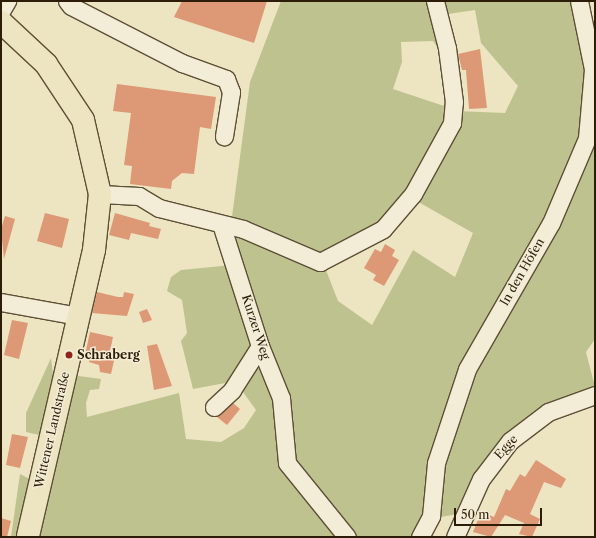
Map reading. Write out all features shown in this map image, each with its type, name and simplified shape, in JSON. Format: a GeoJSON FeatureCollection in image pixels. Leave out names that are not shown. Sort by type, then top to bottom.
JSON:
{"type":"FeatureCollection","features":[{"type":"Feature","properties":{"kind":"main road","name":"Wittener Landstraße"},"geometry":{"type":"LineString","coordinates":[[1,22],[46,64],[63,87],[83,120],[96,163],[100,194],[94,250],[28,537]]}},
{"type":"Feature","properties":{"kind":"street"},"geometry":{"type":"LineString","coordinates":[[1,10],[7,1]]}},
{"type":"Feature","properties":{"kind":"street"},"geometry":{"type":"LineString","coordinates":[[67,1],[71,6],[182,63],[226,79],[231,92],[224,136]]}},
{"type":"Feature","properties":{"kind":"street"},"geometry":{"type":"LineString","coordinates":[[100,194],[139,196],[159,208],[222,224],[320,262],[383,229],[394,218],[440,151],[452,123],[454,102],[447,48],[435,1]]}},
{"type":"Feature","properties":{"kind":"street","name":"In den Höfen"},"geometry":{"type":"LineString","coordinates":[[420,537],[431,516],[436,463],[467,369],[551,223],[587,138],[593,69],[579,1]]}},
{"type":"Feature","properties":{"kind":"street"},"geometry":{"type":"LineString","coordinates":[[149,201],[196,205]]}},
{"type":"Feature","properties":{"kind":"street","name":"Kurzer Weg"},"geometry":{"type":"LineString","coordinates":[[222,224],[260,346],[281,398],[287,463],[347,537]]}},
{"type":"Feature","properties":{"kind":"street"},"geometry":{"type":"LineString","coordinates":[[1,302],[78,316]]}},
{"type":"Feature","properties":{"kind":"street"},"geometry":{"type":"LineString","coordinates":[[214,408],[232,390],[260,346]]}},
{"type":"Feature","properties":{"kind":"street","name":"Egge"},"geometry":{"type":"LineString","coordinates":[[455,537],[481,479],[510,441],[548,412],[595,395]]}},
{"type":"Feature","properties":{"kind":"green space"},"geometry":{"type":"Polygon","coordinates":[[[281,1],[573,1],[595,53],[595,339],[586,352],[595,387],[545,408],[458,514],[435,518],[415,537],[35,537],[71,375],[101,379],[99,389],[90,390],[86,403],[87,417],[179,393],[186,439],[221,442],[244,428],[256,410],[238,385],[259,351],[294,468],[228,228],[324,265],[338,301],[372,325],[413,250],[455,277],[473,233],[413,199],[456,111],[505,113],[518,86],[481,43],[475,10],[441,15],[445,58],[433,41],[401,42],[402,62],[393,89],[450,108],[449,122],[392,215],[324,258],[231,224],[250,82],[281,1]]]}},
{"type":"Feature","properties":{"kind":"green space"},"geometry":{"type":"Polygon","coordinates":[[[232,265],[256,346],[236,381],[193,389],[181,341],[187,333],[182,300],[167,291],[171,277],[181,270],[232,265]]]}},
{"type":"Feature","properties":{"kind":"green space"},"geometry":{"type":"Polygon","coordinates":[[[51,358],[55,392],[44,436],[26,432],[26,413],[51,358]]]}},
{"type":"Feature","properties":{"kind":"green space"},"geometry":{"type":"Polygon","coordinates":[[[20,474],[34,481],[23,537],[11,537],[20,474]]]}},
{"type":"Feature","properties":{"kind":"building"},"geometry":{"type":"Polygon","coordinates":[[[182,1],[267,1],[254,43],[174,17],[182,1]]]}},
{"type":"Feature","properties":{"kind":"building"},"geometry":{"type":"Polygon","coordinates":[[[480,49],[487,108],[469,109],[466,70],[462,70],[458,54],[480,49]]]}},
{"type":"Feature","properties":{"kind":"building"},"geometry":{"type":"Polygon","coordinates":[[[117,84],[216,97],[211,129],[200,127],[194,174],[182,173],[172,181],[171,189],[130,184],[132,166],[124,165],[131,113],[113,111],[117,84]]]}},
{"type":"Feature","properties":{"kind":"building"},"geometry":{"type":"Polygon","coordinates":[[[45,213],[69,219],[62,248],[37,241],[45,213]]]}},
{"type":"Feature","properties":{"kind":"building"},"geometry":{"type":"Polygon","coordinates":[[[115,213],[150,223],[149,226],[161,229],[158,239],[131,233],[129,240],[109,235],[115,213]]]}},
{"type":"Feature","properties":{"kind":"building"},"geometry":{"type":"Polygon","coordinates":[[[5,216],[15,219],[4,259],[1,229],[5,216]]]}},
{"type":"Feature","properties":{"kind":"building"},"geometry":{"type":"Polygon","coordinates":[[[385,244],[395,250],[392,256],[399,260],[384,286],[373,280],[376,275],[364,268],[375,249],[381,252],[385,244]]]}},
{"type":"Feature","properties":{"kind":"building"},"geometry":{"type":"Polygon","coordinates":[[[97,292],[118,297],[123,297],[124,292],[134,294],[127,316],[92,313],[97,292]]]}},
{"type":"Feature","properties":{"kind":"building"},"geometry":{"type":"Polygon","coordinates":[[[147,309],[152,320],[143,323],[139,312],[147,309]]]}},
{"type":"Feature","properties":{"kind":"building"},"geometry":{"type":"Polygon","coordinates":[[[12,320],[28,323],[19,359],[4,355],[12,320]]]}},
{"type":"Feature","properties":{"kind":"building"},"geometry":{"type":"Polygon","coordinates":[[[90,332],[113,337],[110,351],[116,352],[111,374],[100,372],[99,365],[89,362],[90,357],[85,355],[90,332]]]}},
{"type":"Feature","properties":{"kind":"building"},"geometry":{"type":"Polygon","coordinates":[[[157,344],[172,386],[154,390],[147,346],[157,344]]]}},
{"type":"Feature","properties":{"kind":"building"},"geometry":{"type":"Polygon","coordinates":[[[233,403],[240,409],[227,425],[217,417],[233,403]]]}},
{"type":"Feature","properties":{"kind":"building"},"geometry":{"type":"Polygon","coordinates":[[[12,434],[28,437],[20,468],[6,465],[12,434]]]}},
{"type":"Feature","properties":{"kind":"building"},"geometry":{"type":"Polygon","coordinates":[[[536,460],[566,479],[561,488],[544,482],[530,514],[540,519],[532,537],[519,534],[524,523],[505,515],[491,537],[473,532],[481,512],[494,517],[506,489],[510,491],[520,474],[525,477],[536,460]]]}},
{"type":"Feature","properties":{"kind":"building"},"geometry":{"type":"Polygon","coordinates":[[[1,518],[11,521],[7,537],[1,537],[1,518]]]}},
{"type":"Feature","properties":{"kind":"place","name":"Schraberg"},"geometry":{"type":"Point","coordinates":[69,355]}}]}
